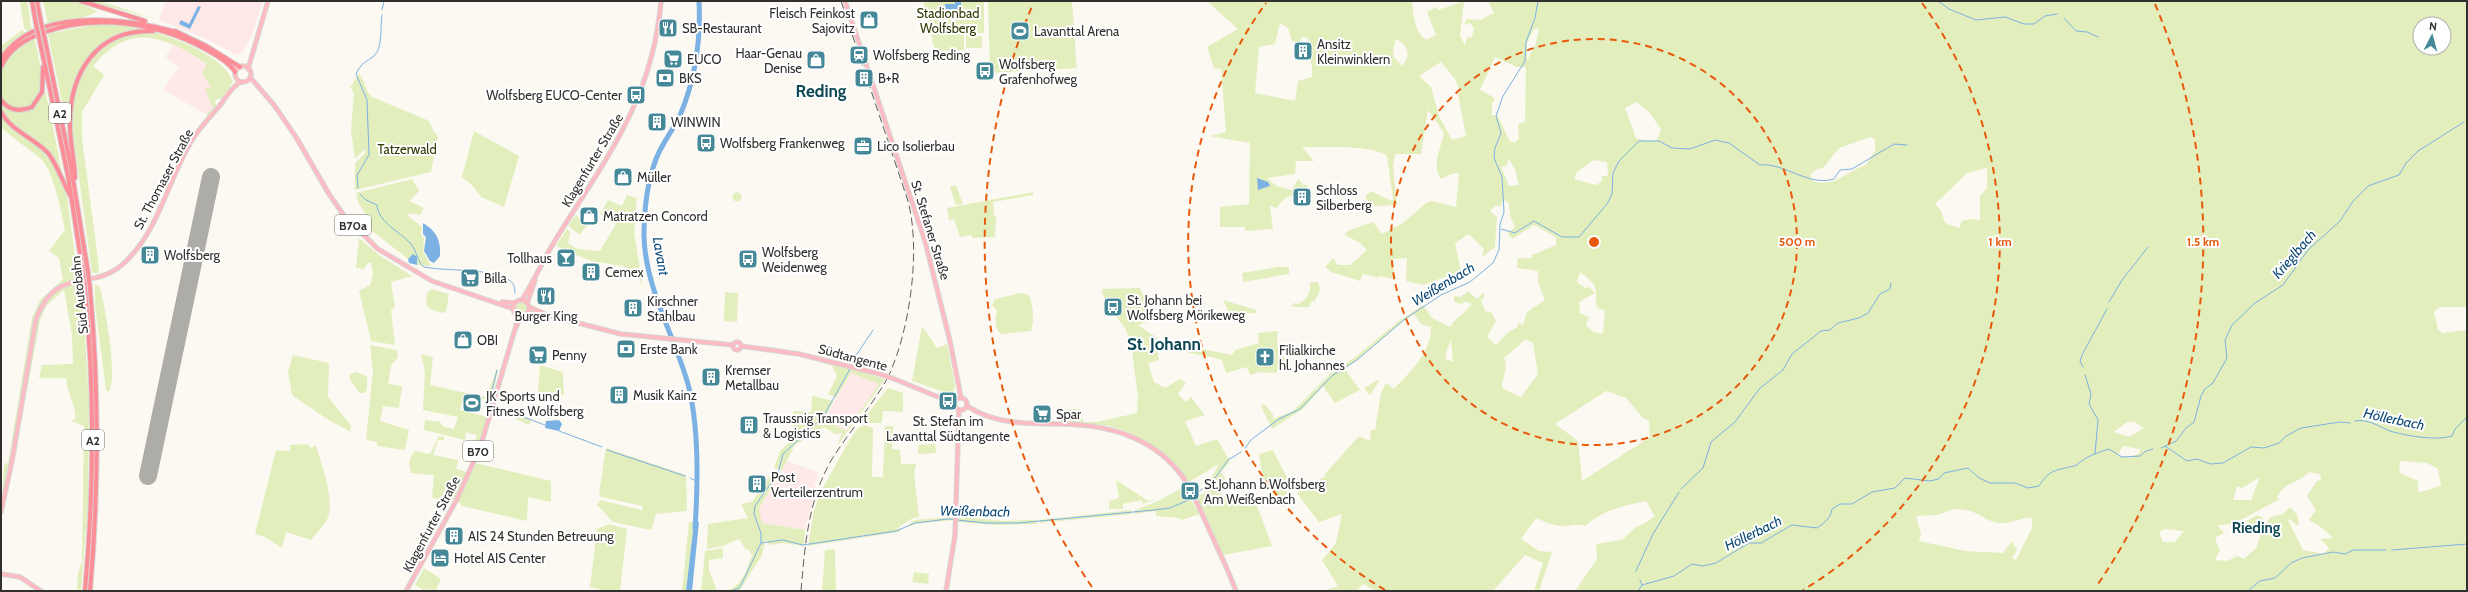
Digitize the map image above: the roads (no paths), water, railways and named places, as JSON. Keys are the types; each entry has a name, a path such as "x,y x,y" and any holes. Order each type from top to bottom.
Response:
{"highway":[{"name":"Süd Autobahn","path":"32,1 39,23"},
{"name":"Süd Autobahn","path":"37,1 44,58 72,199 83,273 87,289 96,367 98,441 96,518 90,591"},
{"path":"81,1 176,32 206,46 241,67"},
{"path":"1,59 13,44 24,37 68,22 112,19 142,23 176,32"},
{"path":"1,67 4,60 21,42 67,26 110,22 159,31 201,47 232,67 235,72"},
{"path":"75,187 70,126 73,95 82,69 96,51 115,38 135,31 159,31"},
{"name":"Süd Autobahn","path":"42,41 75,187 88,272 87,289 93,442 92,497 85,591"},
{"path":"1,100 5,105 18,111 25,110 35,104 42,92 44,58"},
{"path":"1,112 8,122 47,153 58,168 72,199"}],"main road":[{"path":"259,88 250,76 248,69 250,56 268,1"},
{"name":"Klagenfurter Straße","path":"522,300 555,240 619,140 635,108 658,32 661,1"},
{"name":"St. Stefaner Straße","path":"845,1 870,72 930,260 961,398"},
{"path":"250,56 235,72 236,78 241,82 246,81 259,88"},
{"path":"241,67 248,69"},
{"path":"246,81 250,76"},
{"name":"St. Thomaser Straße","path":"231,90 236,78"},
{"name":"St. Thomaser Straße","path":"1,512 12,461 36,318 43,303 54,290 67,282 99,278 116,269 128,258 160,211 194,138 231,90 241,82"},
{"name":"B70a","path":"259,88 274,105 296,137 333,200 345,217 372,244 406,268 432,282 514,308"},
{"name":"Klagenfurter Straße","path":"527,303 536,277"},
{"path":"522,300 527,303 529,307 527,313 522,315 517,314 514,308 515,303 522,300"},
{"name":"B70a","path":"499,302 515,303"},
{"name":"Südtangente","path":"529,307 547,315"},
{"name":"Südtangente","path":"527,313 547,315 621,334 685,342 733,345 737,342 741,346 819,358 880,374 955,404"},
{"name":"Klagenfurter Straße","path":"406,591 444,523 471,467 490,416 515,329 517,314"},
{"name":"Klagenfurter Straße","path":"515,329 522,315"},
{"name":"Südtangente","path":"733,345 737,351 741,346"},
{"path":"946,591 956,519 959,410 955,404 961,398 966,400 967,406"},
{"path":"959,410 967,406"},
{"path":"967,406 992,417 1011,422 1035,425 1084,425 1110,429 1133,437 1151,447 1173,465 1186,483 1236,591"},
{"path":"1,574 20,576 41,591"}],"water":[{"path":"955,2 961,2 961,11 945,12 945,4 955,4"},
{"path":"198,6 201,7 190,29 179,24 181,20 189,24"},
{"path":"1257,178 1268,182 1270,186 1258,190"},
{"path":"423,223 434,232 440,245 440,256 434,263 430,261 424,251 426,237 423,234"},
{"path":"413,254 417,257 417,265 409,263 408,259"},
{"path":"559,420 562,424 559,431 545,428 546,421"},
{"path":"694,522 699,522 692,591 686,591"}],"waterway":[{"path":"382,10 384,1"},
{"name":"Lavant","path":"695,528 697,455 692,400 682,366 649,274 644,236 647,197 653,168 659,153 681,113 694,72 699,30 699,1"},
{"name":"Weißenbach","path":"1245,448 1252,439 1279,419 1300,409 1333,375 1357,360 1405,319 1441,295 1470,282 1493,263 1499,250 1500,224 1504,212 1502,177 1494,158 1495,148 1501,133 1496,116 1503,96 1525,61 1526,42 1535,18 1538,1"},
{"path":"1938,1 1949,9 1976,20 2005,17 2024,24 2034,24 2045,16 2057,14"},
{"path":"358,188 357,175 369,155 367,100 356,74 362,65 374,56 379,48 382,15"},
{"path":"2064,18 2076,31 2087,32 2098,37"},
{"name":"Krieglbach","path":"2165,446 2176,441 2186,428 2194,422 2201,396 2205,389 2213,383 2227,358 2225,340 2232,325 2255,303 2283,285 2308,250 2340,221 2354,200 2368,186 2399,175 2406,163 2418,151 2464,122"},
{"path":"1501,229 1515,233 1534,221 1562,237 1579,237 1607,204 1612,194 1613,173 1619,161 1639,141 1659,141 1672,148 1690,149 1715,140 1729,143 1760,165 1778,167 1815,180 1825,181 1834,179 1840,170 1852,169 1894,144 1907,145"},
{"path":"360,194 366,200 377,205 381,216 410,243 424,267 489,273 509,280 514,287 515,293"},
{"path":"2109,302 2122,280 2148,247"},
{"path":"1681,489 1703,468 1711,442 1735,422 1760,388 1783,370 1792,354 1821,331 1830,330 1838,323 1859,318 1868,313 1880,294 1890,289 1891,283"},
{"path":"2083,367 2080,361 2083,353 2107,309"},
{"path":"853,360 873,330"},
{"path":"731,591 739,588 761,543 761,533 754,514 755,506 778,473 783,454 823,417 850,369"},
{"path":"490,399 497,370"},
{"path":"2085,375 2091,394 2089,404 2098,420 2095,454"},
{"path":"499,408 545,425"},
{"name":"Höllerbach","path":"2355,421 2360,420 2370,422 2393,432 2407,435 2438,438 2452,436 2455,429 2467,417"},
{"name":"Höllerbach","path":"2161,448 2165,446 2187,461 2197,459 2210,464 2223,463 2251,447 2264,448 2279,443 2286,436 2301,428 2340,422 2350,423"},
{"path":"559,431 602,447"},
{"name":"Höllerbach","path":"1638,591 1642,585 1674,576 1692,564 1703,566 1716,563 1749,543 1761,543 1792,525 1817,528 1829,518 1832,509 1840,504 1852,504 1872,492 1895,488 1905,478 1929,481 1939,479 1944,473 1968,468 1979,478 1990,483 2015,483 2028,488 2039,486 2047,476 2055,471 2077,465 2088,457 2105,450 2109,449 2122,457 2140,456 2146,451 2153,449"},
{"path":"607,450 685,476"},
{"name":"Weißenbach","path":"1195,495 1215,478 1228,460 1241,452"},
{"name":"Lavant","path":"690,478 696,481"},
{"path":"1636,571 1653,534 1679,492"},
{"name":"Weißenbach","path":"761,543 783,540 803,545 896,531 915,523 948,519 986,523 1019,523 1154,510 1170,508 1191,499"},
{"path":"2392,550 2467,544"},
{"path":"2248,591 2260,581 2275,578 2291,563 2302,558 2333,552 2345,554 2353,550 2386,550"},
{"name":"Höllerbach","path":"1640,580 1642,585"}],"railway":[{"path":"841,1 908,201 912,221 913,265 908,313 903,335 889,375"},
{"path":"801,591 809,523 818,490 824,475 832,459 887,379"}],"place":[{"name":"Fleisch Feinkost Sajovitz","path":"869,20"},
{"name":"SB-Restaurant","path":"668,28"},
{"name":"Lavanttal Arena","path":"1020,31"},
{"name":"Ansitz Kleinwinklern","path":"1303,51"},
{"name":"Wolfsberg Reding","path":"859,55"},
{"name":"EUCO","path":"673,59"},
{"name":"Haar-Genau Denise","path":"816,60"},
{"name":"Wolfsberg Grafenhofweg","path":"985,71"},
{"name":"BKS","path":"665,78"},
{"name":"B+R","path":"864,78"},
{"name":"Wolfsberg EUCO-Center","path":"636,95"},
{"name":"WINWIN","path":"657,122"},
{"name":"Wolfsberg Frankenweg","path":"706,143"},
{"name":"Lico Isolierbau","path":"863,146"},
{"name":"Müller","path":"623,177"},
{"name":"Schloss Silberberg","path":"1302,197"},
{"name":"Matratzen Concord","path":"589,216"},
{"name":"Wolfsberg","path":"150,255"},
{"name":"Tollhaus","path":"566,258"},
{"name":"Wolfsberg Weidenweg","path":"748,259"},
{"name":"Cemex","path":"591,272"},
{"name":"Billa","path":"470,278"},
{"name":"Burger King","path":"546,296"},
{"name":"St. Johann bei Wolfsberg Mörikeweg","path":"1113,307"},
{"name":"Kirschner Stahlbau","path":"633,308"},
{"name":"OBI","path":"463,340"},
{"name":"Erste Bank","path":"626,349"},
{"name":"Penny","path":"538,355"},
{"name":"Filialkirche hl. Johannes","path":"1265,357"},
{"name":"Kremser Metallbau","path":"711,377"},
{"name":"Musik Kainz","path":"619,395"},
{"name":"St. Stefan im Lavanttal Südtangente","path":"948,401"},
{"name":"JK Sports und Fitness Wolfsberg","path":"472,403"},
{"name":"Spar","path":"1042,414"},
{"name":"Traussnig Transport & Logistics","path":"749,425"},
{"name":"Post Verteilerzentrum","path":"757,484"},
{"name":"St.Johann b.Wolfsberg Am Weißenbach","path":"1190,491"},
{"name":"AIS 24 Stunden Betreuung","path":"454,536"},
{"name":"Hotel AIS Center","path":"440,558"}],"district":[{"name":"Reding","path":"821,91"},
{"name":"St. Johann","path":"1164,344"},
{"name":"Rieding","path":"2256,528"}],"park label":[{"name":"Stadionbad Wolfsberg","path":"948,20"},
{"name":"Tatzerwald","path":"407,149"}]}
